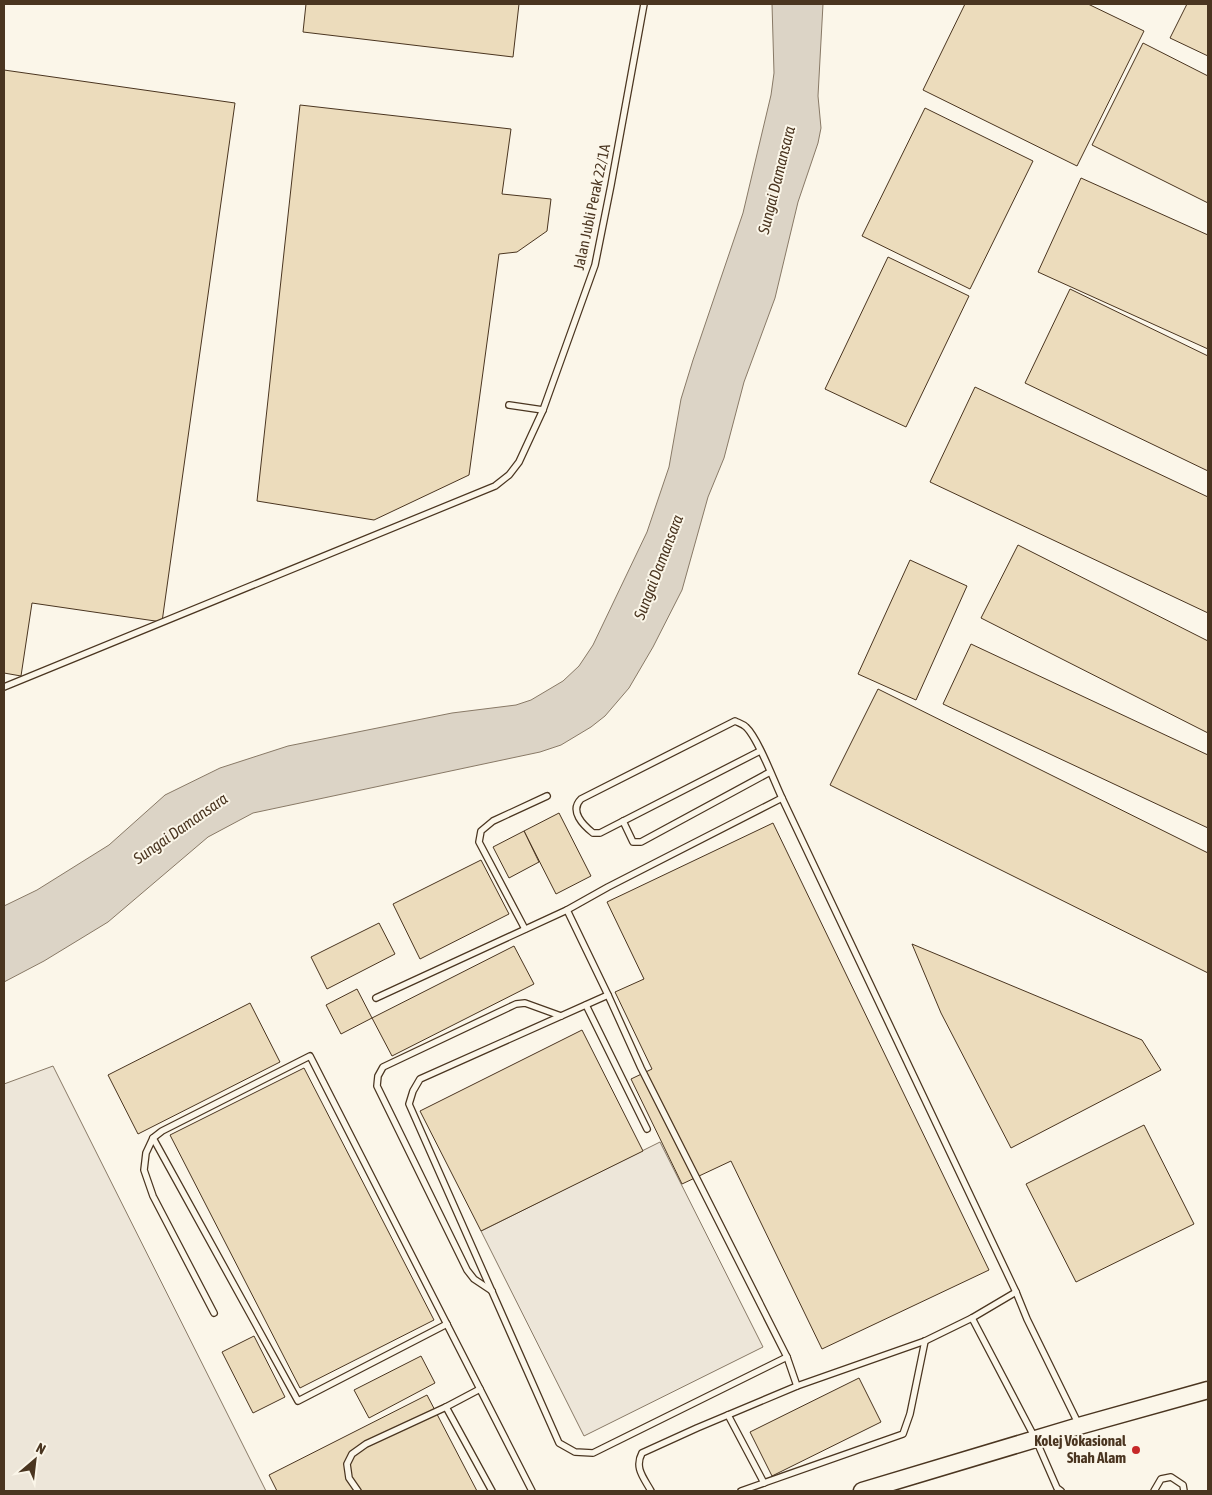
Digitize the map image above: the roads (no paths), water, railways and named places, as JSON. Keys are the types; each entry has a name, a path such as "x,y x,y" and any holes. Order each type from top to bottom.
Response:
{"main road":[{"path":"862,1491 1079,1426 1208,1390"}],"lane":[{"name":"Jalan Jubli Perak 22/1A","path":"4,687 495,486 509,475 519,462 543,410 595,265 644,4"},
{"path":"508,405 543,410"},
{"path":"760,751 600,833 593,833 580,820 576,810 577,802 581,799 735,721 744,725 760,751 1079,1426"},
{"path":"623,821 633,842 641,842 770,772"},
{"path":"525,929 479,842 481,831 493,821 547,796"},
{"path":"376,998 567,910 782,798"},
{"path":"567,910 641,1068 787,1357 797,1386"},
{"path":"608,995 420,1079 413,1091 410,1104 559,1443 574,1452 593,1453 787,1357"},
{"path":"492,1291 474,1279 467,1270 377,1086 378,1076 383,1067 516,1004 525,1003 561,1016"},
{"path":"586,1004 647,1129"},
{"path":"214,1313 153,1196 144,1170 146,1153 154,1138 162,1131 310,1056 532,1491"},
{"path":"154,1138 298,1401 447,1324"},
{"path":"651,1491 638,1467 638,1460 642,1453 797,1386 925,1341 972,1318 1016,1292"},
{"path":"972,1318 1036,1440 1057,1488 1061,1491"},
{"path":"741,1491 903,1434 910,1414 925,1341"},
{"path":"358,1491 349,1478 347,1464 352,1454 366,1444 480,1389"},
{"path":"446,1407 492,1491"},
{"path":"728,1415 764,1483"},
{"path":"1154,1491 1161,1479 1171,1477 1183,1486 1184,1491"}],"water":[{"name":"Sungai Damansara","path":"772,4 823,4 818,96 821,128 818,143 798,202 775,298 744,382 724,458 708,497 682,590 653,647 629,688 605,716 591,727 561,745 540,752 253,813 208,837 108,922 44,961 4,982 4,906 37,890 109,845 165,795 220,768 288,746 452,713 516,705 531,700 563,681 579,666 593,645 647,532 669,467 681,399 743,213 771,95 774,73"}],"place":[{"name":"Kolej Vokasional Shah Alam","path":"1136,1450"}]}
